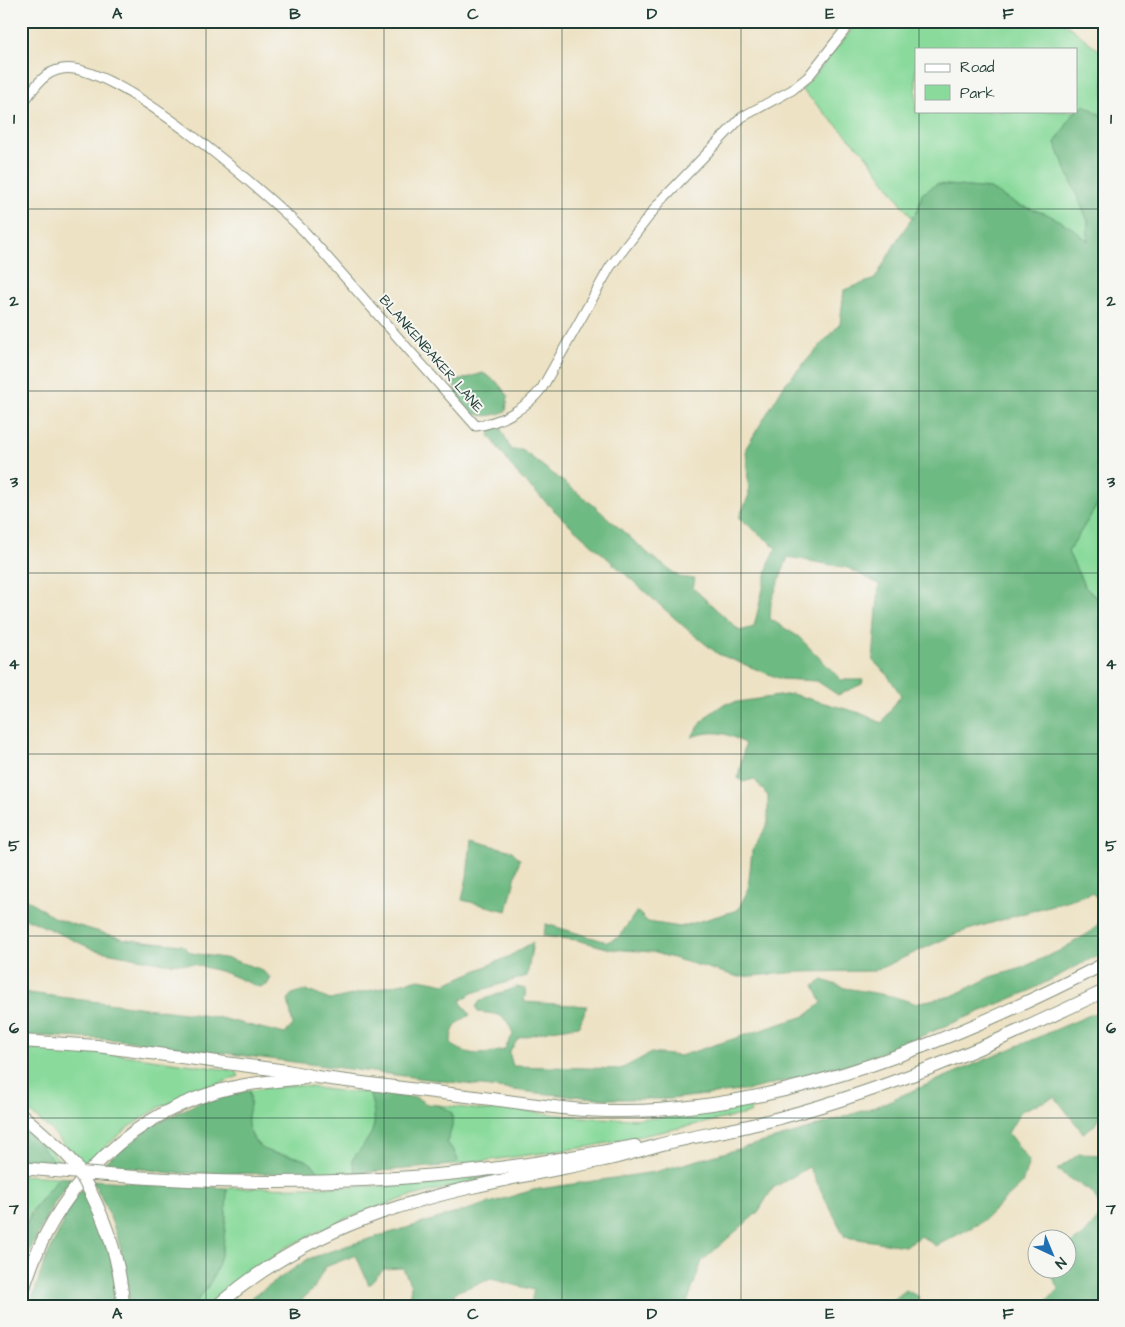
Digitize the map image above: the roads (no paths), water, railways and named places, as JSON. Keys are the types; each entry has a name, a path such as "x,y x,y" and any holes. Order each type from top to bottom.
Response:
{"highway":[{"path":"21,1041 97,1046 287,1071 317,1077 596,1111 667,1109 716,1104 792,1089 904,1052 1015,1007 1104,964"},
{"path":"217,1306 280,1258 329,1232 362,1218 421,1199 629,1156 655,1146 752,1125 853,1097 1003,1039 1104,992"},
{"path":"21,1298 33,1260 55,1215 70,1192 120,1142 166,1112 214,1092 261,1082 317,1077"},
{"path":"21,1114 75,1164 91,1193 112,1239 118,1264 123,1306"},
{"path":"21,1168 107,1175 253,1182 396,1178 508,1167 635,1146 655,1146"}],"street":[{"name":"BLANKENBAKER LANE","path":"21,106 44,77 56,70 77,69 98,76 182,126 275,203 305,232 476,426 485,425 508,415 521,408 538,393 610,267 660,202 742,117 802,84 852,21"}]}
